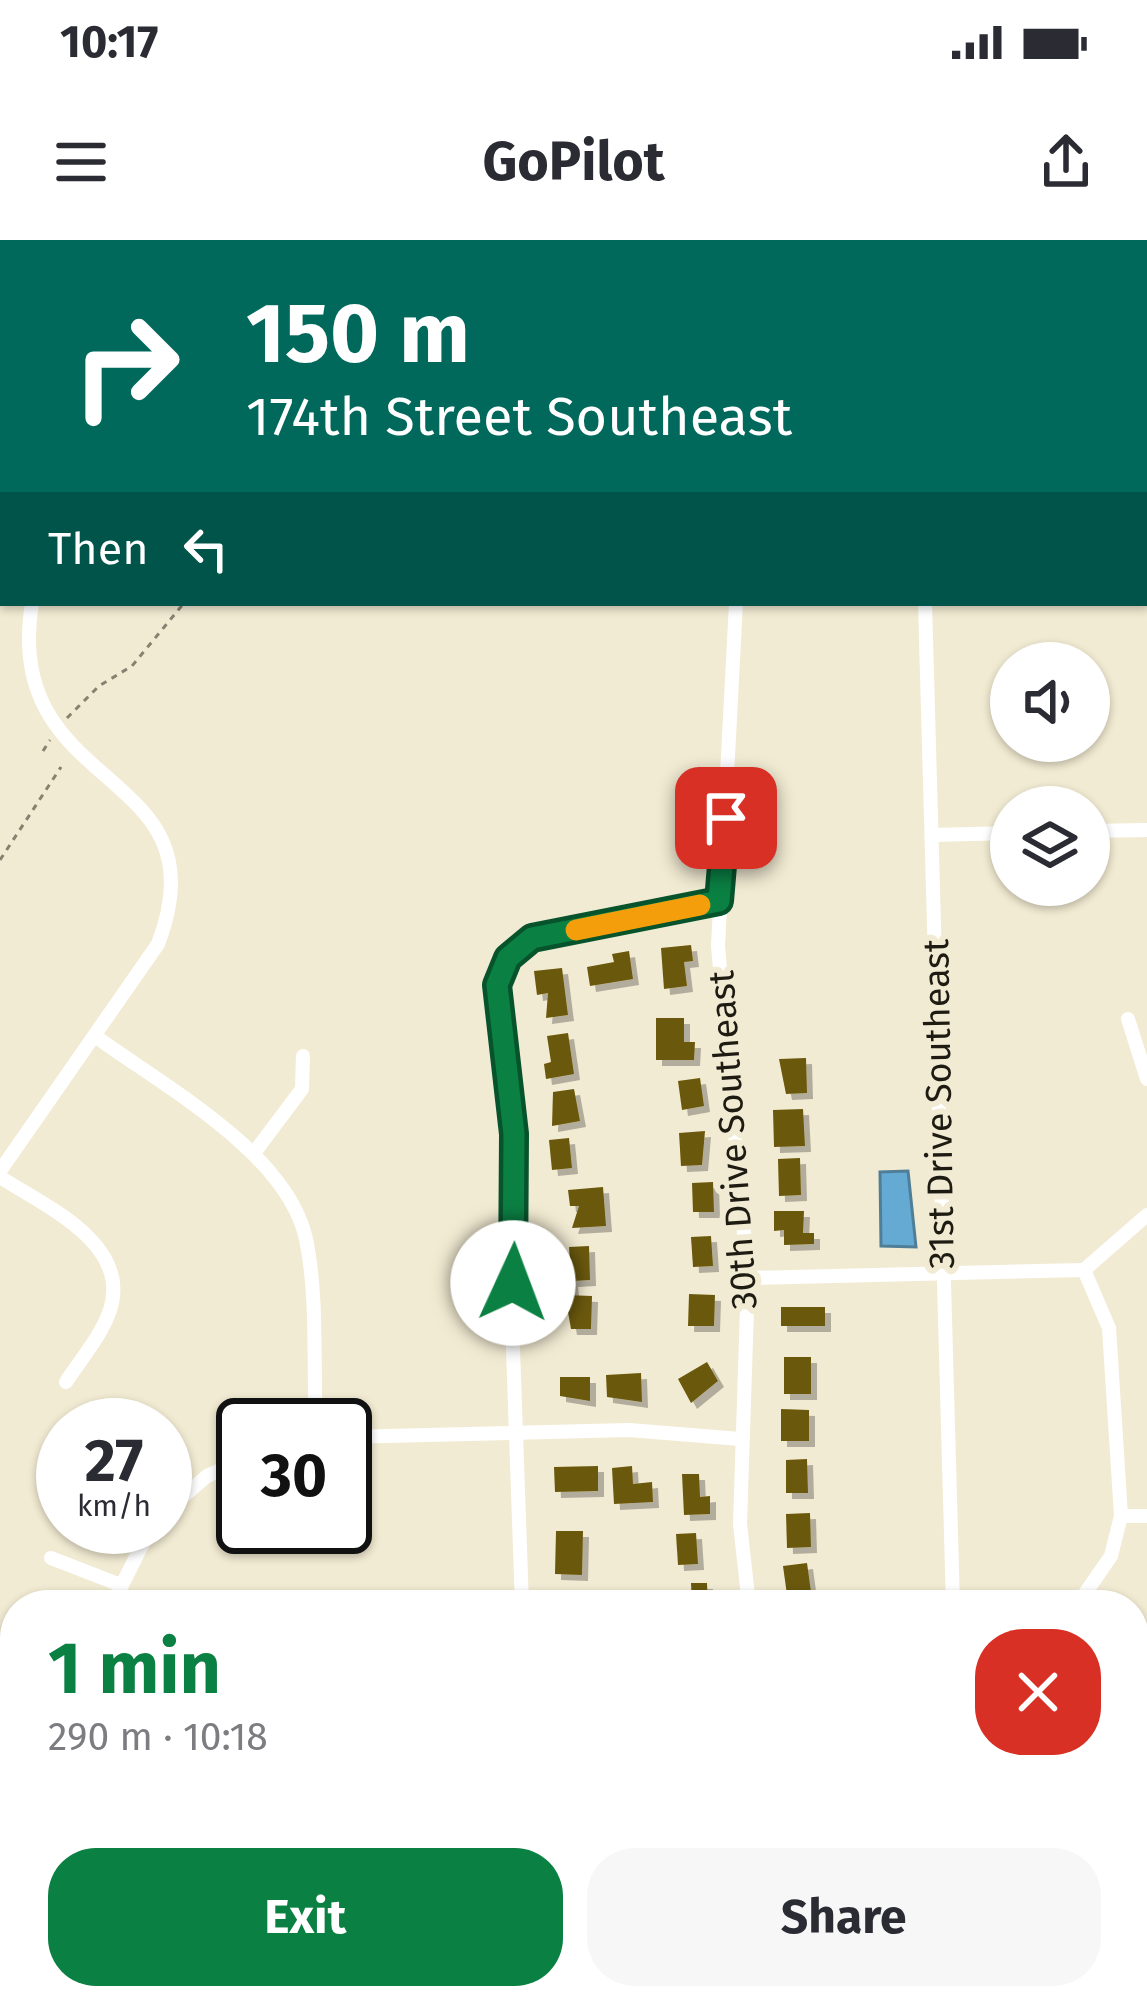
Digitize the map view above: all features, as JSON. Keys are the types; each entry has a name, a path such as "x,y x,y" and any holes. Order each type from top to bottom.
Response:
{"street":[{"path":"13,636 30,606"},
{"name":"30th Drive Southeast","path":"736,606 719,901 721,1007 748,1278 740,1439 740,1523 747,1590"},
{"name":"31st Drive Southeast","path":"926,606 952,1590"},
{"path":"66,1382 110,1310 112,1283 106,1260 89,1235 0,1174 158,944 168,917 166,870 156,843 94,790"},
{"path":"1110,831 1147,830"},
{"path":"932,835 990,834"},
{"path":"521,1590 516,1175 497,985 508,958 532,938 719,901"},
{"path":"1128,1018 1147,1079"},
{"path":"95,1036 254,1153 286,1189 306,1241 315,1398"},
{"path":"254,1153 302,1089 303,1056"},
{"path":"748,1278 942,1277 1084,1270 1147,1215"},
{"path":"1084,1270 1109,1328 1121,1516 1111,1556 1087,1590"},
{"path":"372,1436 629,1430 740,1439"},
{"path":"1121,1516 1147,1516"},
{"path":"116,1590 136,1554"},
{"path":"51,1558 118,1584"}],"path":[{"path":"67,718 99,686 132,666 182,606"},
{"path":"43,751 55,734"},
{"path":"0,860 61,767"}],"water":[{"path":"908,1171 916,1247 881,1246 880,1172"}],"building":[{"path":"691,945 693,961 684,962 687,986 664,989 661,948"},
{"path":"629,951 633,979 590,986 587,967 614,962 612,954"},
{"path":"562,968 568,1015 546,1018 548,993 537,995 534,971"},
{"path":"656,1018 684,1018 684,1042 695,1042 694,1060 656,1060"},
{"path":"568,1033 574,1074 546,1079 544,1064 551,1062 547,1036"},
{"path":"806,1058 807,1093 786,1094 779,1059"},
{"path":"700,1078 704,1106 682,1110 678,1081"},
{"path":"574,1089 580,1121 552,1126 553,1092"},
{"path":"803,1109 805,1146 774,1147 773,1110"},
{"path":"705,1131 702,1165 681,1166 679,1133"},
{"path":"569,1138 572,1168 552,1170 549,1140"},
{"path":"800,1158 801,1195 779,1196 778,1159"},
{"path":"713,1182 714,1212 693,1212 692,1183"},
{"path":"603,1187 606,1226 572,1228 579,1206 570,1206 568,1190"},
{"path":"774,1211 804,1211 803,1233 814,1233 814,1244 784,1245 784,1230 774,1231"},
{"path":"711,1236 713,1266 693,1267 691,1237"},
{"path":"589,1246 590,1280 572,1281 573,1290 561,1290 560,1263 570,1263 569,1247"},
{"path":"689,1294 715,1295 714,1326 688,1326"},
{"path":"565,1295 592,1296 591,1329 571,1329"},
{"path":"781,1307 825,1307 825,1326 781,1326"},
{"path":"784,1357 811,1357 811,1394 784,1394"},
{"path":"707,1362 718,1381 691,1403 678,1379"},
{"path":"641,1373 642,1402 607,1397 606,1375"},
{"path":"560,1377 590,1377 590,1401 560,1396"},
{"path":"781,1409 809,1410 809,1441 781,1441"},
{"path":"807,1459 808,1493 786,1493 786,1460"},
{"path":"598,1466 598,1491 555,1492 554,1467"},
{"path":"632,1466 633,1484 652,1482 653,1502 614,1504 612,1468"},
{"path":"682,1474 699,1474 700,1497 710,1496 710,1514 684,1515"},
{"path":"810,1513 811,1547 787,1548 786,1514"},
{"path":"556,1531 583,1531 582,1575 555,1574"},
{"path":"696,1533 698,1564 678,1565 676,1534"},
{"path":"807,1563 811,1590 786,1590 783,1566"},
{"path":"691,1583 707,1583 707,1590 691,1590"}],"slow traffic":[{"path":"576,930 700,905"}],"route":[{"path":"513,1283 512,1094 497,985 508,958 532,938 719,901 726,818"}]}
